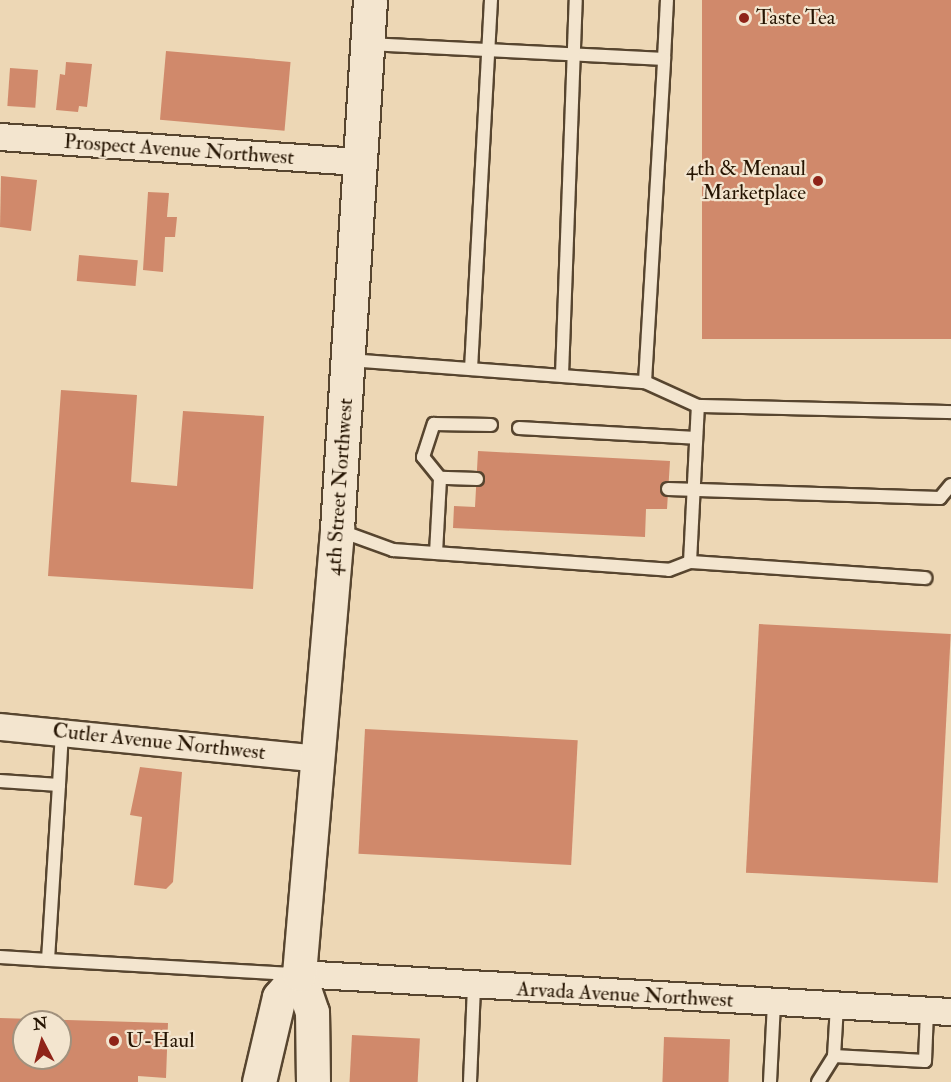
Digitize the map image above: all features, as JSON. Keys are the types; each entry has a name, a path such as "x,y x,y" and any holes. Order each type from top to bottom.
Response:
{"main road":[{"name":"4th Street Northwest","path":"313,1082 312,1012 299,974 337,529 370,0"},
{"path":"259,1082 279,997 299,974"}],"street":[{"name":"Prospect Avenue Northwest","path":"0,137 359,162"},
{"name":"Cutler Avenue Northwest","path":"0,727 318,759"},
{"name":"Arvada Avenue Northwest","path":"299,974 474,988 939,1011"}],"lane":[{"path":"471,369 491,0"},
{"path":"562,375 572,54 576,0"},
{"path":"645,382 667,0"},
{"path":"368,44 664,59"},
{"path":"349,360 645,382 698,406 951,412"},
{"path":"690,562 698,406"},
{"path":"436,553 440,478 423,457 434,424 491,425"},
{"path":"519,428 696,438"},
{"path":"440,478 477,478"},
{"path":"668,489 940,498 951,485"},
{"path":"337,529 393,550 669,570 690,562 925,578"},
{"path":"48,960 62,732"},
{"path":"0,781 59,785"},
{"path":"0,957 299,974"},
{"path":"470,1082 474,988"},
{"path":"770,1082 774,1002"},
{"path":"818,1082 834,1056 837,1006"},
{"path":"834,1056 925,1060 939,1011"}],"building":[{"name":"4th & Menaul Marketplace","path":"702,0 951,0 951,339 702,339"},
{"path":"166,51 291,62 285,131 160,120"},
{"path":"66,62 92,64 87,107 79,106 78,112 56,110 60,74 65,75"},
{"path":"10,68 38,70 35,108 7,106"},
{"path":"1,176 37,180 31,231 0,227"},
{"path":"148,192 169,193 167,217 177,217 175,237 165,237 163,272 143,270"},
{"path":"79,255 138,260 136,286 77,281"},
{"path":"61,390 137,395 131,482 177,486 183,411 264,416 253,589 48,576"},
{"path":"478,451 670,461 667,509 646,509 645,537 453,528 454,506 475,507"},
{"path":"759,624 951,634 938,883 746,873"},
{"path":"365,729 578,740 571,865 358,854"},
{"path":"140,767 182,772 173,882 166,889 134,885 142,817 130,815"},
{"name":"U-Haul","path":"0,1018 12,1018 12,1070 72,1070 72,1020 168,1023 166,1078 138,1076 138,1082 0,1082"},
{"path":"352,1035 420,1039 418,1082 350,1082"},
{"path":"664,1037 730,1039 728,1082 662,1082"}],"place":[{"name":"Taste Tea","path":"744,18"},
{"name":"4th & Menaul Marketplace","path":"818,181"},
{"name":"U-Haul","path":"114,1041"}]}
